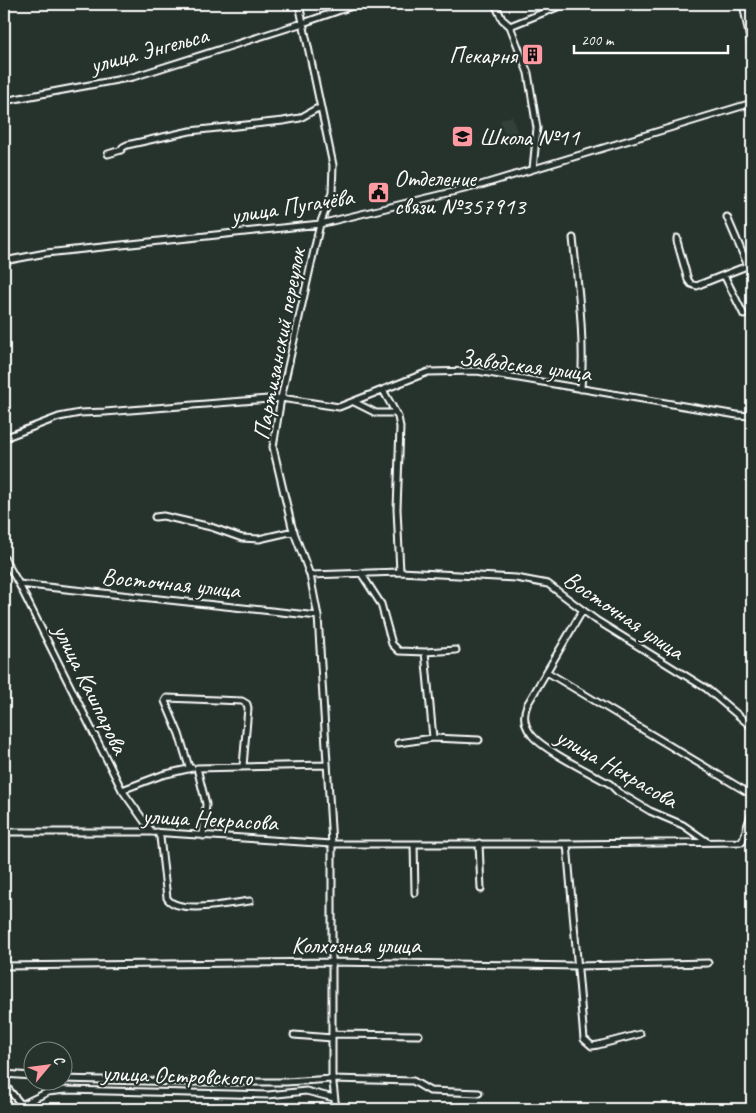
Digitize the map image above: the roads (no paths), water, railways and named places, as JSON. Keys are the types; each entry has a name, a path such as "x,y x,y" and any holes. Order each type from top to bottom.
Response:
{"street":[{"name":"Партизанский переулок","path":"299,4 333,165 332,193 320,224 281,398 273,447 294,531 310,575 318,616 332,844 332,1079 336,1109"},
{"name":"улица Энгельса","path":"4,101 133,77 304,24 358,4"},
{"path":"495,4 502,19 510,26 528,73 537,128 533,169"},
{"path":"510,26 565,4"},
{"path":"743,4 752,50"},
{"name":"улица Пугачёва","path":"4,261 46,253 320,224 481,185 752,103"},
{"path":"108,154 121,150 127,145 161,136 211,128 283,122 300,118 316,109 322,108"},
{"path":"677,238 676,241 685,270 692,284 696,286 750,265 727,217"},
{"path":"573,238 583,366 581,389"},
{"path":"724,275 744,315"},
{"name":"Заводская улица","path":"4,438 59,417 80,413 281,398 339,407 428,372 477,371 752,416"},
{"path":"383,390 398,417 400,427 397,509 400,572"},
{"path":"354,402 376,413 395,413"},
{"path":"155,517 163,516 210,527 242,538 259,539 294,531"},
{"name":"улица Кашпарова","path":"4,558 19,584 122,790 154,832"},
{"name":"Восточная улица","path":"310,575 400,572 516,578 548,584 596,620 707,689 752,727"},
{"path":"361,573 381,604 392,644 399,651 456,650"},
{"name":"Восточная улица","path":"19,584 318,616"},
{"name":"улица Некрасова","path":"583,610 526,705 524,714 531,736 610,784 618,792 650,811 683,825 706,841"},
{"path":"425,652 433,738"},
{"path":"547,672 752,795"},
{"path":"190,768 183,743 165,701 167,698 242,701 247,704 243,766"},
{"path":"398,743 433,738 479,740"},
{"path":"122,790 162,774 190,768 327,765"},
{"path":"197,768 206,804 203,836"},
{"name":"улица Некрасова","path":"4,832 154,832 332,844 742,842 752,812"},
{"path":"154,832 160,837 167,898 170,902 187,907 250,901"},
{"path":"479,843 481,889"},
{"path":"414,844 415,893"},
{"path":"567,844 584,1039 592,1046 640,1034"},
{"name":"Колхозная улица","path":"4,966 332,962 578,966 708,963"},
{"path":"294,1035 419,1035"},
{"path":"4,1074 22,1075"},
{"path":"72,1079 184,1082 286,1082 332,1079 413,1081 430,1091 479,1093"},
{"name":"улица Островского","path":"4,1084 23,1107 48,1092 66,1090 268,1095 306,1091 334,1098"}],"place":[{"name":"Пекарня","path":"533,55"},
{"name":"Школа №11","path":"463,137"},
{"name":"Отделение связи №357913","path":"378,192"}]}
